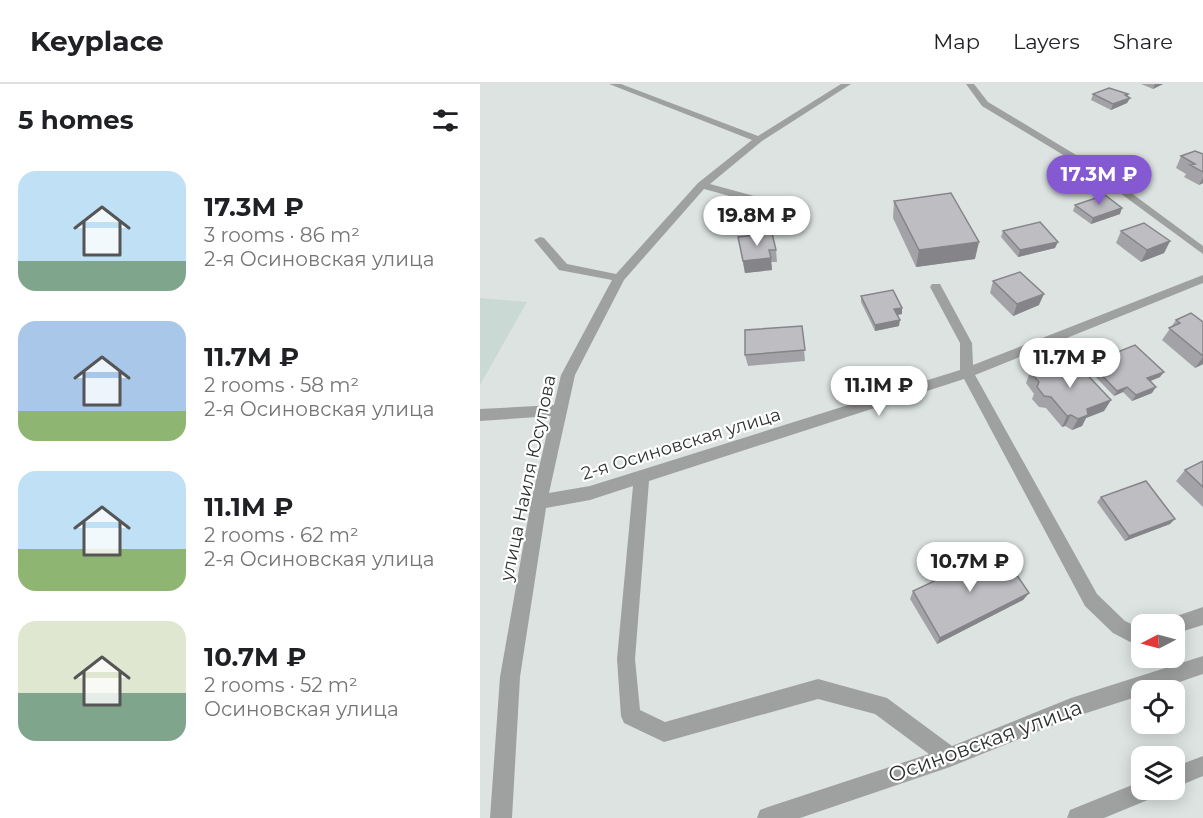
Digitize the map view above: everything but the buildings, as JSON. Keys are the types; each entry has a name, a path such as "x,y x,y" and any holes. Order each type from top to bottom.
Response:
{"street":[{"path":"613,84 759,139"},
{"name":"улица Наиля Юсупова","path":"501,818 510,677 539,502 568,375 619,278 702,185 759,139 846,84"},
{"path":"970,84 985,104 1093,169 1203,251"},
{"path":"702,185 796,211"},
{"path":"540,240 563,267 619,278"},
{"name":"2-я Осиновская улица","path":"539,502 590,493 967,373 1203,279"},
{"path":"936,287 966,343 967,373 1090,600 1119,627 1131,633"},
{"path":"480,415 560,410"},
{"path":"642,476 626,659 631,716 664,732 818,689 880,705 950,757"},
{"path":"1185,622 1203,616"},
{"name":"Осиновская улица","path":"768,818 950,757 1071,708 1203,665"},
{"path":"1185,773 1203,766"},
{"path":"1078,818 1131,796"}],"shaded area":[{"path":"480,298 527,302 480,385"}]}
